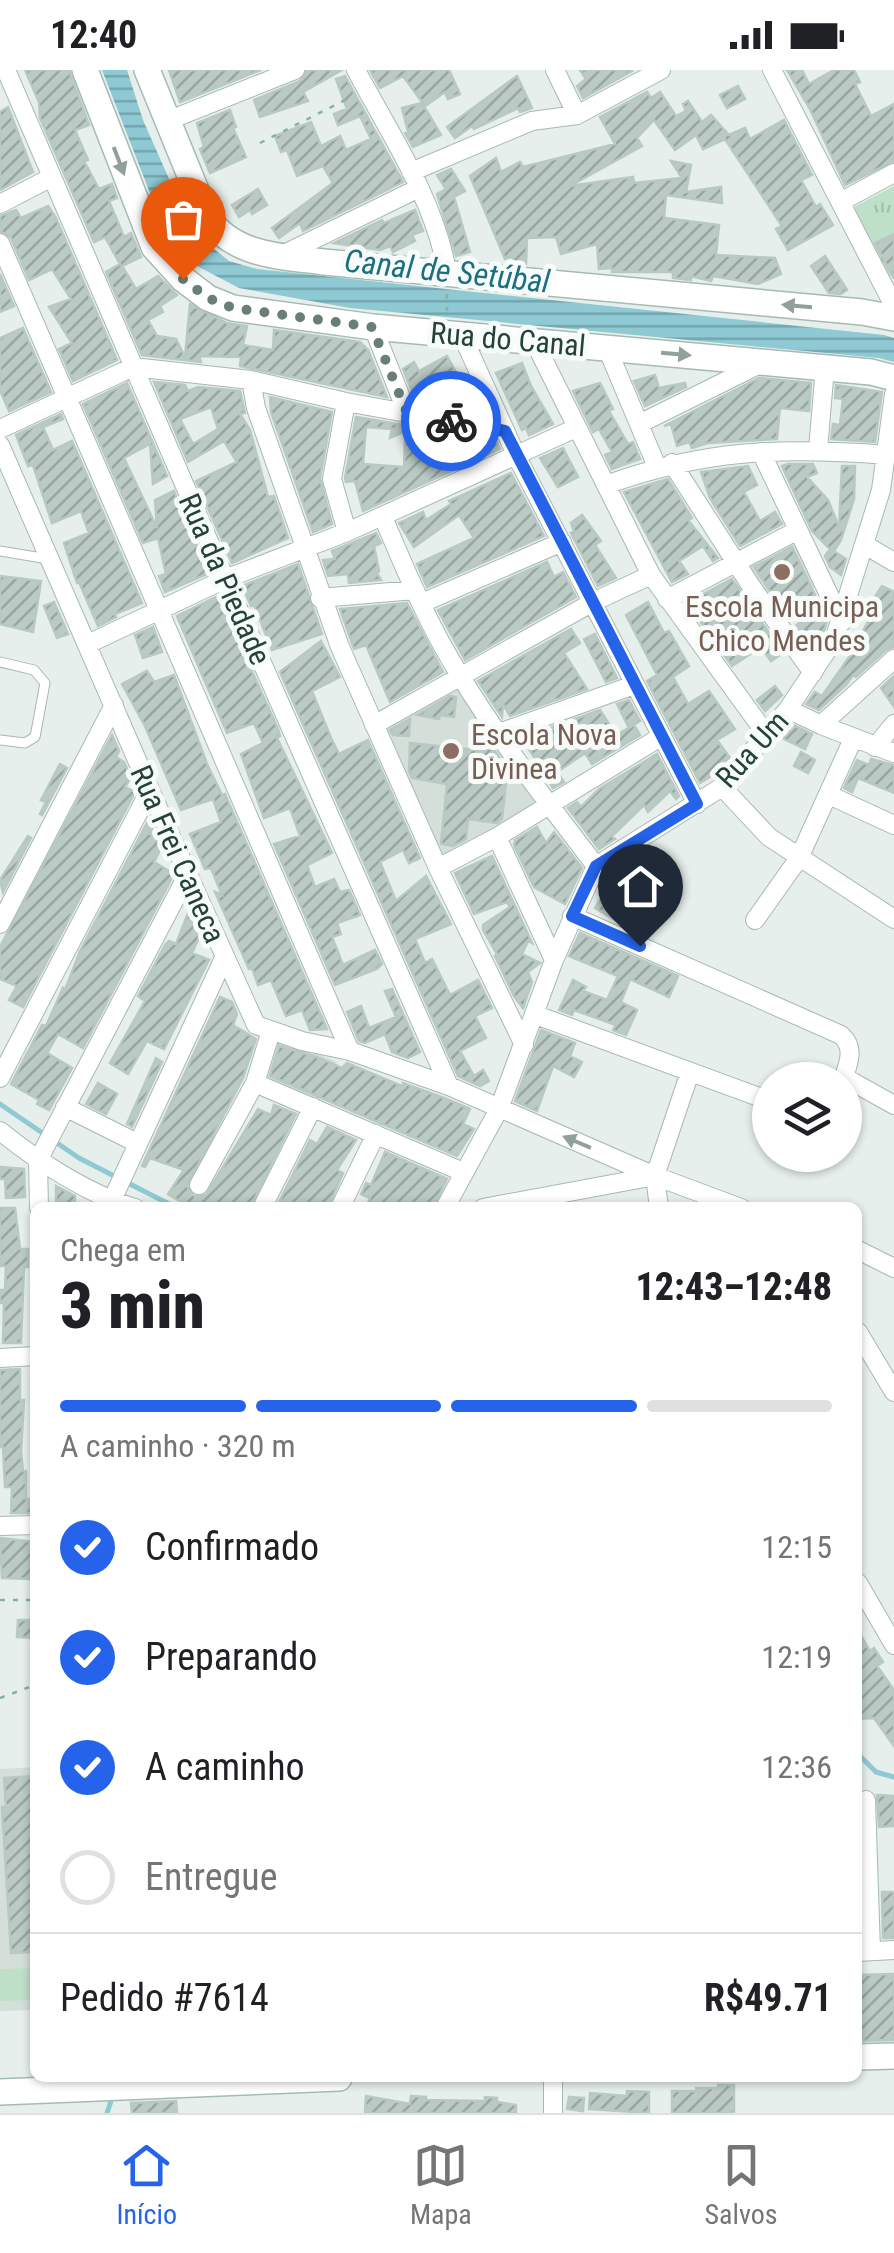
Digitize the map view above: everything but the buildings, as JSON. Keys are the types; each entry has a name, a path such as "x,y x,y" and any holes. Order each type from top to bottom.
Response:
{"street":[{"name":"Rua da Piedade","path":"6,70 448,1086"},
{"name":"Rua do Canal","path":"85,70 147,234 183,279 208,298 233,308 372,327 454,325 534,341 825,367 894,378"},
{"name":"Rua do Canal","path":"147,70 207,217 218,232 248,250 447,280 862,312 894,318"},
{"path":"167,122 295,70"},
{"path":"356,70 442,240 447,280"},
{"path":"555,70 577,115"},
{"path":"279,256 415,180 532,121 577,115 661,70"},
{"path":"772,70 894,306"},
{"path":"842,200 894,173"},
{"path":"0,204 50,178"},
{"path":"0,243 350,1050"},
{"path":"454,325 517,458 697,804"},
{"path":"372,327 407,413"},
{"path":"534,341 651,575 766,734"},
{"path":"607,348 639,424 813,673"},
{"path":"639,424 765,362"},
{"path":"0,429 133,367 251,380 505,431"},
{"path":"818,450 825,367"},
{"path":"251,380 256,408 320,598 438,868 524,1045"},
{"name":"Rua Um","path":"596,866 722,786 813,673 842,622 865,545 888,455 894,394"},
{"path":"346,402 332,479 347,532"},
{"path":"88,644 225,579 383,517 576,428"},
{"name":"Rua Frei Caneca","path":"0,445 224,958 256,1025 271,1031"},
{"path":"606,485 665,465 761,452 818,450 888,455"},
{"path":"761,452 842,622"},
{"path":"383,517 418,597 459,675 596,866 554,960 499,1109 448,1202"},
{"path":"667,599 798,530"},
{"path":"320,598 418,597 562,542"},
{"path":"865,545 894,562"},
{"path":"374,725 593,602 651,575"},
{"path":"821,726 894,659"},
{"path":"500,734 634,685"},
{"path":"0,924 114,705"},
{"path":"788,708 821,726 894,753"},
{"path":"875,747 894,724"},
{"path":"438,868 662,736"},
{"path":"754,920 799,858 853,739"},
{"path":"722,786 769,836 894,918"},
{"path":"0,1078 150,790"},
{"path":"829,795 894,825"},
{"path":"497,836 554,960"},
{"path":"40,1202 45,1147 188,874"},
{"path":"572,916 841,1036 849,1042 848,1062"},
{"path":"0,1131 45,1147 122,1201 125,1169 224,958"},
{"path":"536,1015 752,1094"},
{"path":"199,1185 255,1082 271,1031 350,1050 448,1086 655,1176 725,1202"},
{"path":"658,1202 655,1176 690,1072"},
{"path":"255,1082 463,1172"},
{"path":"862,1088 894,1105"},
{"path":"65,1107 137,1143"},
{"path":"265,1202 313,1107"},
{"path":"343,1202 376,1134"},
{"path":"566,1200 655,1176"},
{"path":"862,1252 894,1268"},
{"path":"862,1339 894,1392"},
{"path":"0,1358 30,1356"},
{"path":"0,1526 30,1525"},
{"path":"862,1590 894,1645"},
{"path":"866,1800 864,1952 894,1950"},
{"path":"862,2057 894,2056"},
{"path":"0,2092 60,2084 144,2082"},
{"path":"553,2082 554,2113"}],"lane":[{"path":"0,551 51,560"},
{"path":"0,662 34,670 46,683 35,737 25,744 0,740"}],"path":[{"path":"260,143 366,89"},
{"path":"447,280 454,325"},
{"path":"0,1600 30,1600"},
{"path":"0,1698 30,1687"}],"shaded area":[{"name":"Escola Municipa Chico Mendes","path":"797,533 823,582 773,614 739,563"},
{"name":"Escola Nova Divinea","path":"459,680 543,804 445,861 382,726"},
{"path":"275,1035 337,1062 321,1100 260,1077"},
{"path":"30,1767 30,2010 0,2011 0,1769"}],"green space":[{"path":"894,186 894,275 881,278 850,209"},
{"path":"30,1968 30,2000 0,2001 0,1969"}],"water":[{"path":"102,70 127,70 143,120 192,231 229,261 257,269 884,335 894,338 894,362 350,308 239,288 195,265 166,234"}],"waterway":[{"path":"0,1104 79,1158 116,1177"},
{"path":"126,1182 165,1202"},
{"path":"862,1758 876,1772 894,1777"},
{"path":"107,2113 111,2101"}],"way so far":[{"path":"183,279 208,298 233,308 372,327 407,413 451,421"}],"place":[{"name":"Escola Municipa Chico Mendes","path":"782,572"},
{"name":"Escola Nova Divinea","path":"451,751"}],"route":[{"path":"451,421 505,431 697,804 596,866 572,916 640,946"}],"water label":[{"name":"Canal de Setúbal","path":"447,271"}]}
